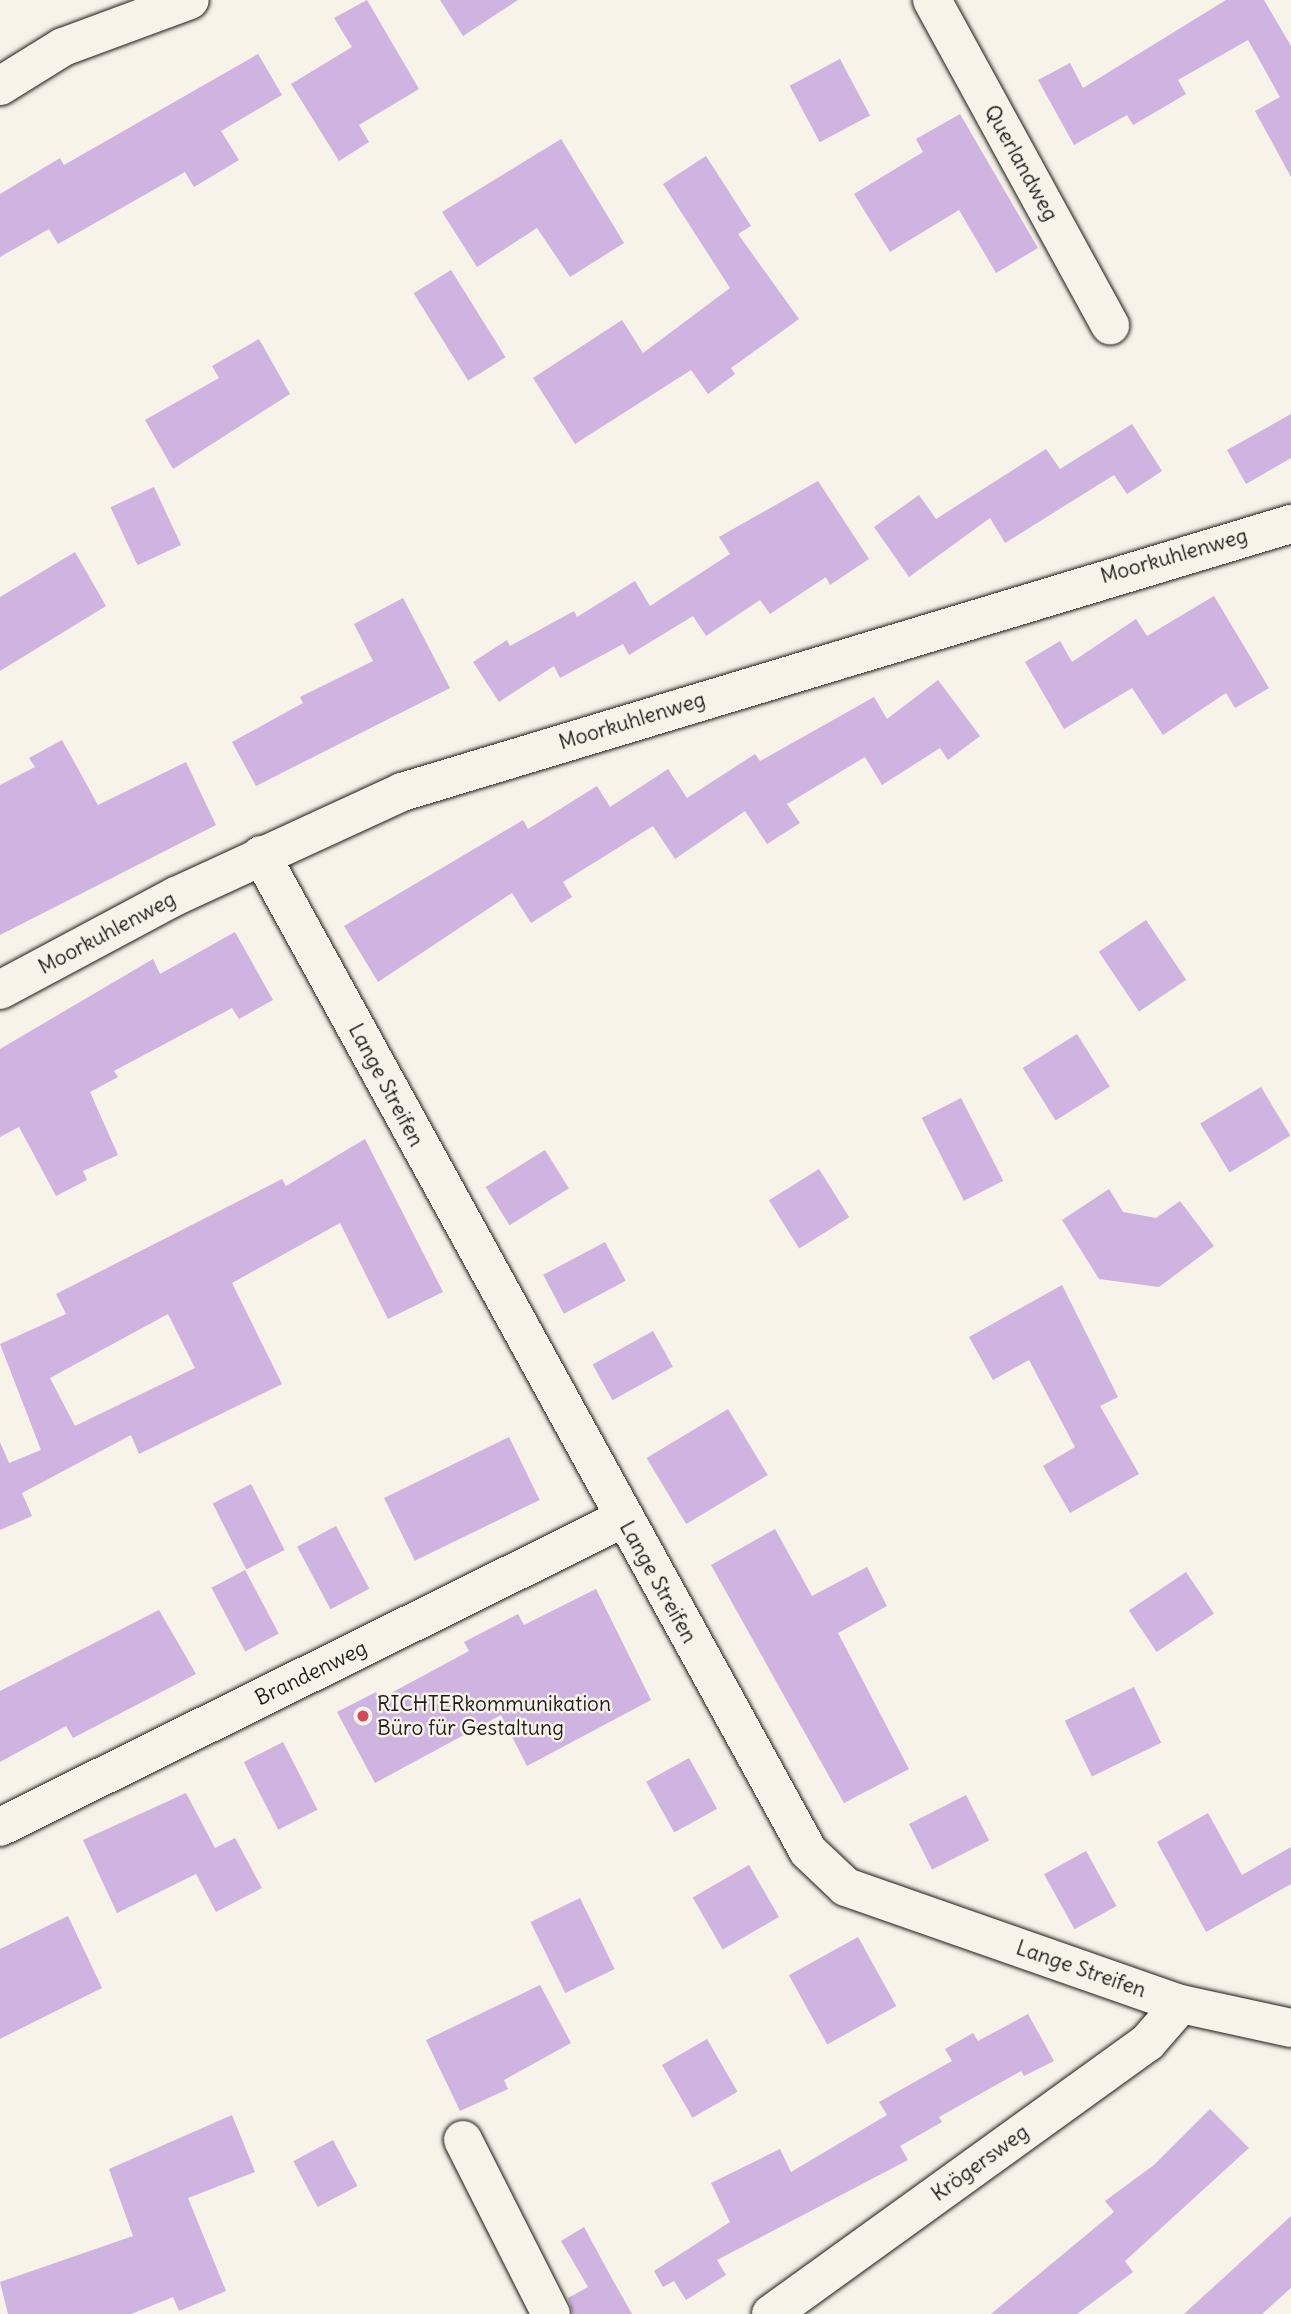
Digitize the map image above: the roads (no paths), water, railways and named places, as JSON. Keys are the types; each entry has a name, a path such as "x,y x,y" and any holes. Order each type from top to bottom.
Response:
{"street":[{"path":"0,86 63,47 190,0"},
{"name":"Querlandweg","path":"932,0 1110,325"},
{"name":"Moorkuhlenweg","path":"0,990 261,855 402,792 1291,524"},
{"name":"Lange Streifen","path":"261,855 622,1519 808,1851 846,1887 1181,2004 1291,2028"},
{"name":"Brandenweg","path":"0,1827 622,1519"},
{"name":"Krögersweg","path":"771,2314 1148,2042 1181,2004"},
{"path":"463,2140 551,2314"}],"place":[{"name":"RICHTERkommunikation Büro für Gestaltung","path":"363,1716"}]}
